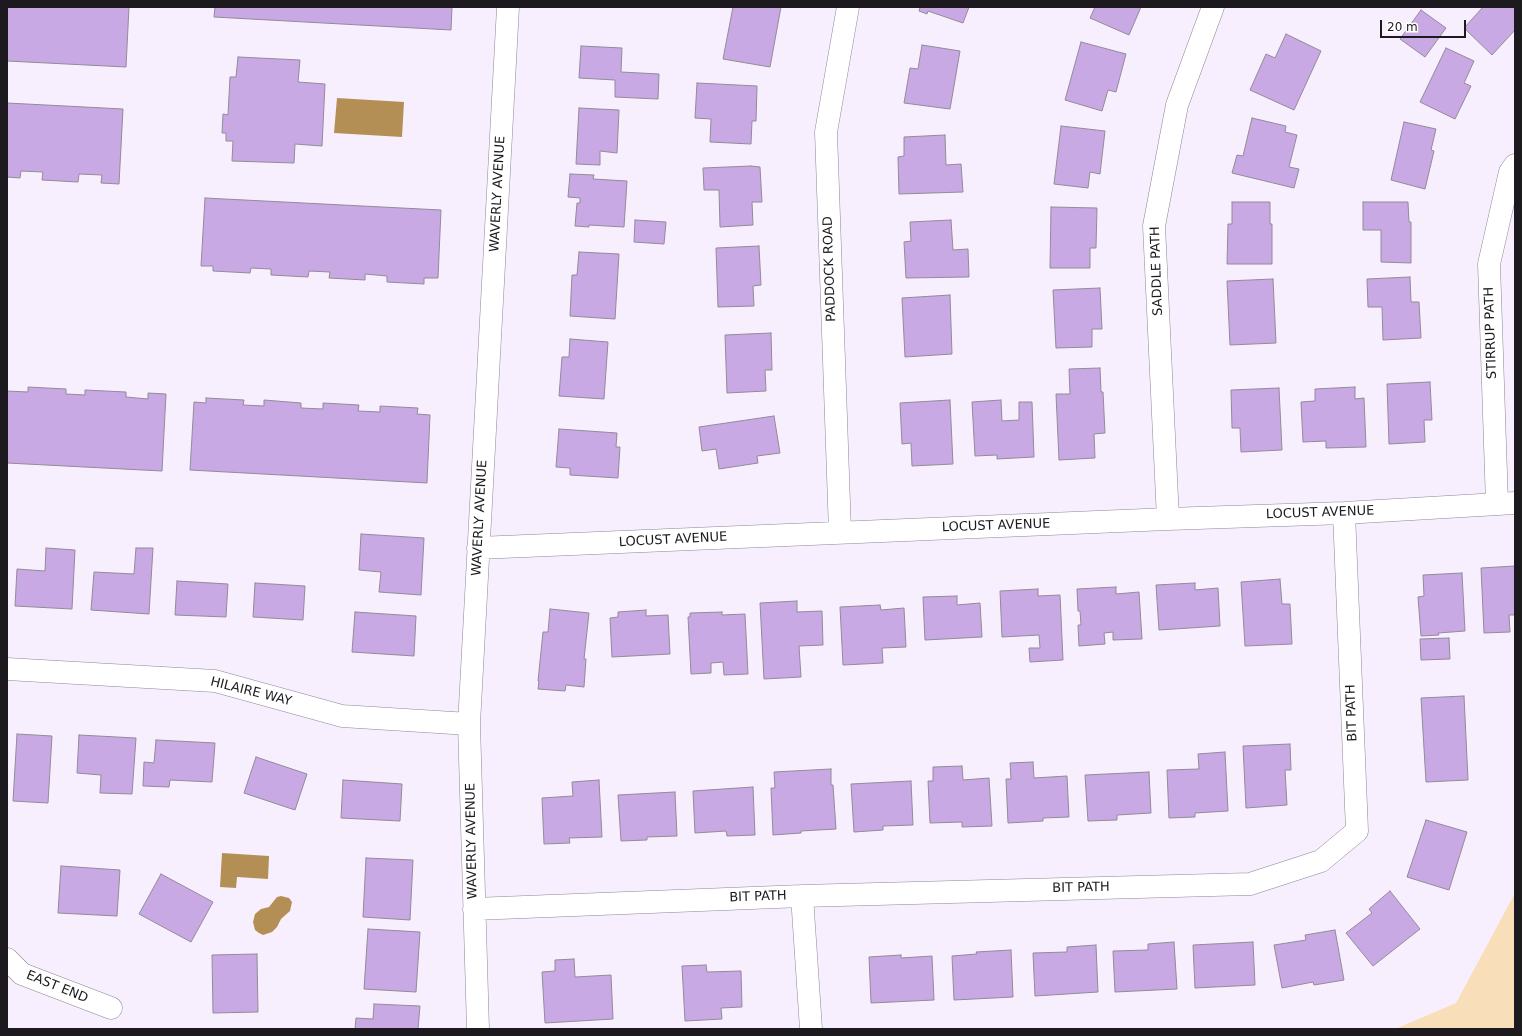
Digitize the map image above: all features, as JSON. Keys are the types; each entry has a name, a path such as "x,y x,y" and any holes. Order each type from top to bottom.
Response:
{"street":[{"name":"WAVERLY AVENUE","path":"478,1029 469,724 508,7"},
{"name":"PADDOCK ROAD","path":"840,532 826,132 848,7"},
{"name":"SADDLE PATH","path":"1168,519 1154,226 1177,105 1213,7"},
{"name":"STIRRUP PATH","path":"1506,503 1489,264 1510,172 1515,166"},
{"name":"LOCUST AVENUE","path":"478,548 840,532 1344,513 1506,503"},
{"name":"BIT PATH","path":"474,909 802,896 1250,884 1322,861 1357,831 1344,513"},
{"name":"HILAIRE WAY","path":"7,669 215,681 342,716 469,724"},
{"path":"802,896 811,1029"},
{"name":"EAST END","path":"7,959 22,974 111,1008"}],"shaded area":[{"path":"337,98 404,102 402,137 334,133"},
{"path":"222,853 269,856 268,879 237,877 236,888 220,887"},
{"path":"1515,893 1515,1029 1395,1029 1456,1003"},
{"path":"281,896 289,898 292,902 290,911 281,919 277,927 272,932 263,935 259,933 255,930 253,922 255,914 261,909 269,907 277,897"}],"building":[{"path":"7,7 129,7 126,67 7,61"},
{"path":"215,7 452,7 451,30 214,17"},
{"path":"733,7 781,7 770,67 723,59"},
{"path":"920,7 969,7 963,23 928,11 927,14 919,11"},
{"path":"1095,7 1141,7 1129,35 1090,18"},
{"path":"1483,7 1515,7 1515,30 1492,55 1464,28"},
{"path":"1421,10 1446,28 1425,57 1400,39"},
{"path":"1286,34 1321,51 1294,110 1250,90 1266,54 1275,58"},
{"path":"1081,42 1126,54 1116,92 1108,90 1102,111 1065,100"},
{"path":"922,45 960,51 950,109 904,103 910,68 918,69"},
{"path":"581,46 622,48 621,72 659,74 658,99 615,97 615,80 579,78"},
{"path":"1446,48 1474,61 1464,83 1471,86 1455,119 1420,102"},
{"path":"238,57 300,60 298,82 325,84 322,146 295,144 294,163 232,161 233,141 226,141 226,133 222,133 223,114 228,115 230,77 236,77"},
{"path":"697,83 757,86 756,121 752,121 751,144 710,142 711,119 695,118"},
{"path":"7,103 123,109 119,184 101,183 102,175 79,174 78,182 42,180 43,172 21,171 20,178 7,177"},
{"path":"579,108 619,110 617,153 600,151 600,165 576,164"},
{"path":"1252,118 1286,126 1285,132 1297,135 1289,167 1299,169 1294,188 1232,173 1237,155 1243,156"},
{"path":"1404,122 1436,129 1431,150 1434,151 1425,189 1391,180"},
{"path":"1061,126 1105,131 1100,174 1090,172 1088,188 1054,184"},
{"path":"945,135 946,165 961,164 963,192 899,194 898,157 904,156 904,137"},
{"path":"760,167 762,202 752,202 753,225 720,227 719,190 704,190 703,168"},
{"path":"570,174 594,175 593,179 627,181 624,227 589,225 589,227 575,226 577,203 580,203 580,198 568,197"},
{"path":"205,198 441,210 438,278 424,278 424,284 387,282 387,276 365,274 365,280 329,278 330,272 309,271 308,277 271,275 271,269 251,268 250,273 213,271 213,266 201,266"},
{"path":"1232,202 1270,202 1270,224 1272,224 1272,264 1227,264 1228,224 1232,224"},
{"path":"1363,202 1408,202 1409,222 1411,222 1411,263 1381,262 1381,230 1363,230"},
{"path":"1051,207 1097,208 1096,248 1090,248 1090,268 1050,268"},
{"path":"635,220 666,222 664,244 634,242"},
{"path":"951,220 953,250 968,249 969,277 906,278 904,242 911,241 910,222"},
{"path":"759,246 761,285 753,286 754,306 718,307 716,248"},
{"path":"579,252 619,254 615,319 570,316 572,275 577,275"},
{"path":"1410,277 1411,302 1419,302 1421,338 1383,340 1382,307 1368,307 1367,279"},
{"path":"1273,279 1276,343 1230,345 1227,281"},
{"path":"1100,288 1102,329 1092,329 1092,347 1056,348 1053,290"},
{"path":"950,295 952,354 905,357 902,298"},
{"path":"771,333 772,370 765,370 766,391 727,393 725,335"},
{"path":"570,339 608,342 604,399 559,396 562,357 569,357"},
{"path":"1100,368 1105,433 1094,434 1095,458 1059,460 1056,394 1070,394 1069,369"},
{"path":"1430,382 1432,420 1424,420 1425,442 1389,444 1387,384"},
{"path":"28,387 66,389 66,394 85,395 85,390 126,392 126,397 148,399 148,393 166,394 162,471 7,463 7,391 28,392"},
{"path":"1355,387 1355,399 1364,398 1366,447 1326,448 1326,441 1303,442 1301,402 1315,401 1315,389"},
{"path":"1279,388 1282,450 1241,452 1240,428 1232,428 1231,390"},
{"path":"206,398 244,400 243,405 264,406 264,400 301,403 301,408 323,409 323,403 359,405 358,411 380,412 380,406 418,408 417,414 430,415 427,483 190,470 194,402 206,403"},
{"path":"950,400 953,464 912,466 911,443 902,444 900,403"},
{"path":"1001,400 1002,421 1019,420 1019,402 1032,402 1034,457 997,459 997,455 975,456 972,402"},
{"path":"774,416 780,453 757,456 758,463 719,469 716,449 702,451 699,427"},
{"path":"559,429 617,433 616,447 620,447 618,478 570,475 570,468 556,467"},
{"path":"361,534 424,538 421,595 379,592 381,572 359,570"},
{"path":"46,548 75,550 72,609 15,606 17,569 45,571"},
{"path":"136,548 153,548 149,614 91,610 94,572 134,574"},
{"path":"1515,566 1515,615 1509,615 1510,632 1484,633 1481,568"},
{"path":"1462,573 1465,631 1421,636 1418,597 1424,596 1423,575"},
{"path":"1280,579 1282,604 1290,604 1292,644 1245,646 1241,582"},
{"path":"177,581 228,584 226,617 175,615"},
{"path":"255,583 305,586 303,620 253,617"},
{"path":"1195,583 1195,590 1218,588 1220,626 1159,630 1156,585"},
{"path":"1116,587 1116,594 1139,592 1142,639 1113,640 1113,632 1104,633 1105,644 1079,646 1078,625 1081,625 1080,611 1078,611 1077,589"},
{"path":"1038,589 1038,596 1060,595 1063,660 1030,662 1029,648 1040,648 1039,635 1002,637 1000,591"},
{"path":"957,596 957,605 980,603 982,637 925,640 923,597"},
{"path":"797,601 797,612 822,611 823,645 799,646 801,677 764,679 760,603"},
{"path":"880,605 881,610 904,608 906,647 882,648 883,663 843,665 840,607"},
{"path":"550,609 589,613 584,659 586,659 584,687 566,685 565,691 538,689 543,632 548,632"},
{"path":"646,610 646,616 668,615 670,654 612,657 610,618 618,617 618,612"},
{"path":"355,612 416,616 414,656 352,652"},
{"path":"722,612 722,615 745,614 748,674 724,675 723,662 711,663 711,673 691,674 688,617 690,617 690,613"},
{"path":"1449,638 1450,659 1421,660 1420,639"},
{"path":"1464,696 1468,780 1426,782 1421,698"},
{"path":"17,734 52,736 48,803 13,801"},
{"path":"79,735 136,738 132,794 100,793 101,775 77,773"},
{"path":"156,740 215,743 212,782 170,780 169,787 143,786 144,762 154,763"},
{"path":"1290,744 1291,770 1285,770 1287,805 1246,808 1243,746"},
{"path":"1225,752 1228,811 1195,813 1195,817 1169,818 1167,770 1199,769 1198,754"},
{"path":"256,757 307,774 295,810 244,793"},
{"path":"1033,762 1034,778 1067,776 1069,817 1043,818 1043,821 1008,823 1006,779 1011,779 1010,763"},
{"path":"962,766 963,780 989,778 992,826 962,827 962,822 930,823 928,781 933,781 933,767"},
{"path":"831,769 831,785 833,785 836,829 801,831 801,833 773,835 771,788 775,788 774,772"},
{"path":"1149,772 1151,813 1117,815 1117,820 1088,821 1085,775"},
{"path":"343,780 402,784 400,821 341,818"},
{"path":"599,780 602,837 569,838 570,843 544,844 542,798 573,796 572,782"},
{"path":"911,781 913,825 883,826 883,830 854,832 851,784"},
{"path":"753,787 755,835 727,836 726,831 695,833 693,791"},
{"path":"675,792 677,836 647,837 647,840 621,841 618,795"},
{"path":"1426,820 1467,832 1449,890 1407,877"},
{"path":"366,858 413,860 410,920 363,917"},
{"path":"61,866 120,870 117,916 58,913"},
{"path":"161,874 213,902 191,942 139,914"},
{"path":"1390,891 1420,929 1373,966 1346,933 1372,913 1369,909"},
{"path":"368,929 420,932 416,992 364,989"},
{"path":"1335,930 1344,980 1314,985 1313,982 1282,988 1274,945 1306,940 1305,935"},
{"path":"1174,942 1177,989 1115,992 1113,951 1148,950 1148,944"},
{"path":"1253,942 1255,985 1195,988 1193,945"},
{"path":"1096,945 1098,992 1035,996 1033,953 1067,952 1067,947"},
{"path":"1011,950 1013,997 954,1000 952,956 977,954 976,952"},
{"path":"257,954 258,1012 213,1013 212,955"},
{"path":"901,955 901,958 932,956 934,1000 871,1003 869,957"},
{"path":"574,959 575,977 611,975 613,1019 545,1023 542,972 555,971 555,960"},
{"path":"706,965 707,972 741,971 742,1007 721,1008 722,1019 685,1021 682,966"},
{"path":"374,1004 420,1006 418,1029 355,1029 356,1018 373,1019"}]}
